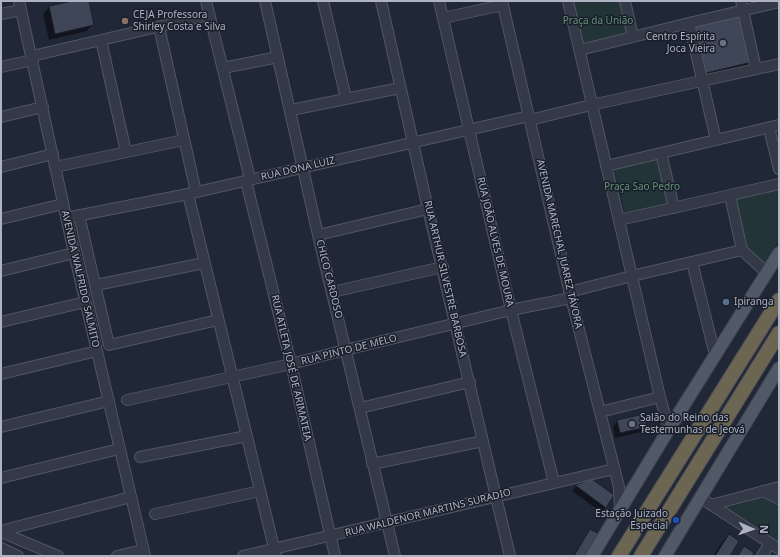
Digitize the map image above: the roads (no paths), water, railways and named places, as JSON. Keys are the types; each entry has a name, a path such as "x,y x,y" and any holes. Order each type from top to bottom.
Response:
{"highway":[{"path":"619,556 779,300"},
{"path":"640,556 779,332"}],"main road":[{"path":"592,556 779,253"},
{"path":"665,556 779,368"}],"street":[{"name":"RUA ATLETA JOSÉ DE ARIMATEIA","path":"206,1 223,68 335,556"},
{"name":"CHICO CARDOSO","path":"266,1 318,235 395,556"},
{"path":"323,1 346,98"},
{"name":"RUA ARTHUR SILVESTRE BARBOSA","path":"381,1 428,209 443,267 510,556"},
{"name":"RUA JOÃO ALVES DE MOURA","path":"439,1 511,310 554,482"},
{"path":"568,1 591,105 660,397 669,429"},
{"path":"625,1 633,37"},
{"path":"580,50 689,22 742,5 779,2"},
{"path":"443,18 503,3"},
{"name":"AVENIDA MARECHAL JUAREZ TÁVORA","path":"503,3 570,295 619,487 620,510"},
{"path":"1,14 20,5"},
{"name":"AVENIDA WALFRIDO SALMITO","path":"20,5 85,302 144,553"},
{"path":"742,5 756,69"},
{"path":"1,67 101,40 209,15"},
{"path":"689,22 716,140"},
{"path":"158,27 184,140 204,262 276,552"},
{"path":"101,40 126,152"},
{"path":"223,68 278,57"},
{"name":"RUA DONA LUIZ","path":"66,218 192,193 413,142 779,64"},
{"path":"291,110 400,88"},
{"path":"1,117 43,107"},
{"path":"606,166 774,127 779,169"},
{"path":"55,168 184,140"},
{"path":"661,153 674,208"},
{"path":"1,167 53,154"},
{"path":"619,220 779,184"},
{"path":"730,196 742,250 767,273"},
{"path":"1,219 63,204"},
{"path":"318,235 428,209"},
{"path":"79,215 109,345 218,320"},
{"name":"RUA PINTO DE MELO","path":"127,400 291,364 455,324 570,295 632,276 742,250"},
{"path":"1,271 74,253"},
{"path":"96,285 204,262"},
{"path":"692,262 715,355"},
{"path":"332,292 443,267"},
{"path":"1,322 85,302"},
{"path":"1,374 97,352"},
{"path":"360,408 470,382"},
{"path":"600,412 660,397"},
{"path":"1,427 109,401"},
{"path":"140,457 247,436"},
{"path":"372,464 483,441"},
{"path":"1,478 120,449"},
{"name":"RUA WALDENOR MARTINS SURADIO","path":"242,556 276,552 330,536 614,469"},
{"path":"619,487 630,493"},
{"path":"711,505 779,487"},
{"path":"763,491 779,499"},
{"path":"155,514 260,492"},
{"path":"1,531 131,497"},
{"path":"700,498 779,549"},
{"path":"1,531 58,556"},
{"path":"762,556 770,543"},
{"path":"2,550 18,556"},
{"path":"117,556 144,553"}],"place":[{"name":"CEJA Professora Shirley Costa e Silva","path":"125,21"},
{"name":"Centro Espírita Joca Vieira","path":"723,43"},
{"name":"Ipiranga","path":"726,302"},
{"name":"Salão do Reino das Testemunhas de Jeová","path":"632,424"},
{"name":"Estação Juizado Especial","path":"676,520"}],"park label":[{"name":"Praça da União","path":"598,21"},
{"name":"Praça Sao Pedro","path":"642,187"}]}
